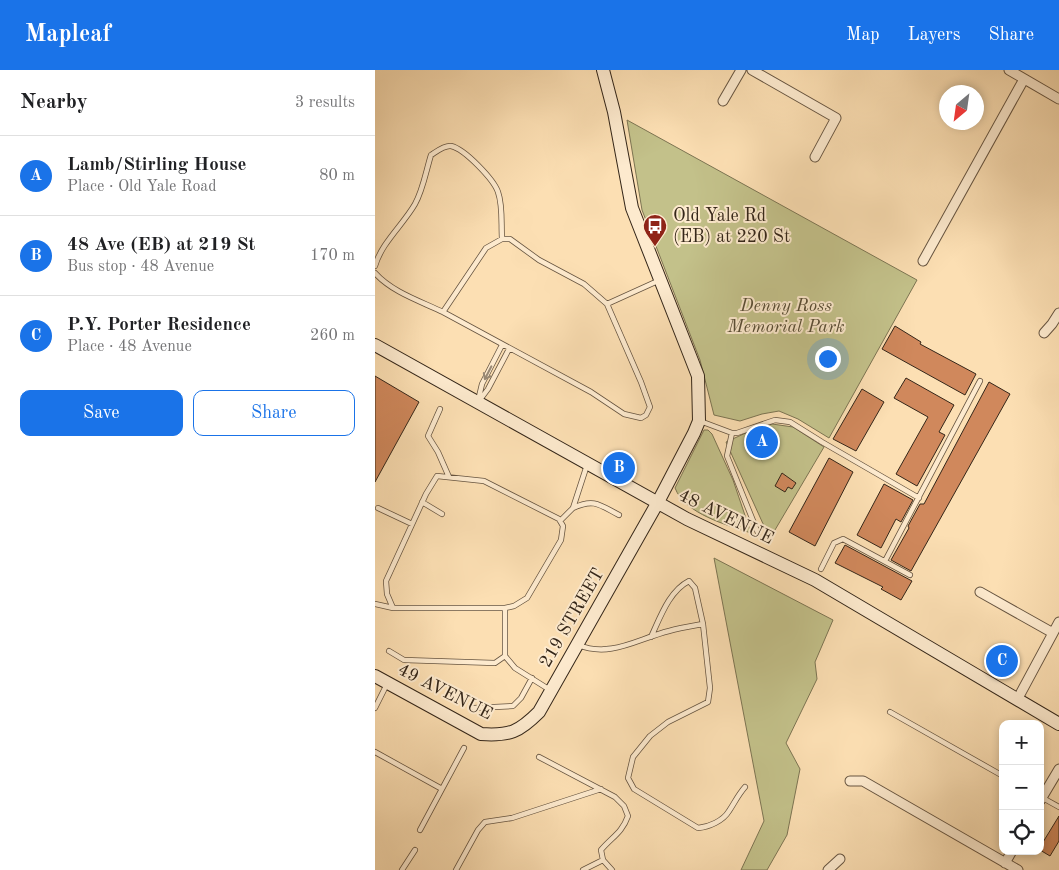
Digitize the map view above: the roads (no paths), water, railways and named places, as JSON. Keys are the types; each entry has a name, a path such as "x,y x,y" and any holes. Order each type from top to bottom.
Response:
{"street":[{"path":"603,70 614,112 632,208 698,376 699,421"},
{"path":"723,101 741,70"},
{"path":"751,70 836,118 815,157"},
{"path":"1009,70 1059,98"},
{"path":"923,261 1024,79"},
{"path":"1044,333 1059,313"},
{"name":"48 AVENUE","path":"375,345 687,519 815,580 1059,724"},
{"name":"219 STREET","path":"501,736 523,728 539,712 658,502 699,421"},
{"path":"980,592 1053,633"},
{"path":"1017,700 1059,622"},
{"name":"49 AVENUE","path":"375,676 481,734 501,736"},
{"path":"1044,794 1059,768"},
{"path":"850,780 863,781 1018,870"},
{"path":"1005,863 1010,855"},
{"path":"828,870 840,859"}],"lane":[{"path":"375,266 387,243 417,202 431,156 443,147 451,146 467,155 483,171 498,191 502,239"},
{"path":"375,273 381,280 398,290 443,312 591,392 624,414 641,418 646,415 650,407 607,304 584,284 539,260 510,239 502,239 486,248 443,312"},
{"path":"607,304 661,279"},
{"path":"478,402 482,384 502,345"},
{"path":"478,402 488,389 509,349"},
{"path":"885,561 980,381"},
{"path":"440,409 428,436 438,452 449,477"},
{"path":"699,421 732,433 775,420 790,422 919,498"},
{"path":"732,433 727,456 758,533"},
{"path":"573,508 588,463"},
{"path":"375,604 393,608 505,608 514,606 527,598 561,540 563,526 559,519 484,481 437,476 422,502 386,581 387,594 393,608"},
{"path":"422,502 442,514"},
{"path":"560,521 573,508 584,503 595,503 619,514"},
{"path":"378,508 412,524"},
{"path":"821,569 834,543 843,539 910,575"},
{"path":"651,637 669,600 689,581 695,588 703,624 710,688 708,702 668,722 650,736 633,757 628,778 634,789 698,828 709,827 729,813 737,795 745,787"},
{"path":"505,608 505,656 515,668 551,691"},
{"path":"577,644 590,650 611,650 669,630 703,624"},
{"path":"389,651 404,660 495,663 505,656"},
{"path":"474,708 513,706 521,698 532,678"},
{"path":"375,708 388,682"},
{"path":"890,712 999,774"},
{"path":"421,830 464,748"},
{"path":"375,752 442,789"},
{"path":"539,757 615,797 624,806 628,816 625,825 601,850 603,860 611,870"},
{"path":"457,870 478,830 485,822 512,818 601,789"},
{"path":"1044,800 1059,807"},
{"path":"402,870 415,850"},
{"path":"583,870 603,860"}],"place":[{"name":"Old Yale Rd (EB) at 220 St","path":"655,247"},
{"name":"Lamb/Stirling House","path":"762,442"},
{"name":"48 Ave (EB) at 219 St","path":"619,468"},
{"name":"P.Y. Porter Residence","path":"1002,661"}],"park label":[{"name":"Denny Ross Memorial Park","path":"786,316"}]}
